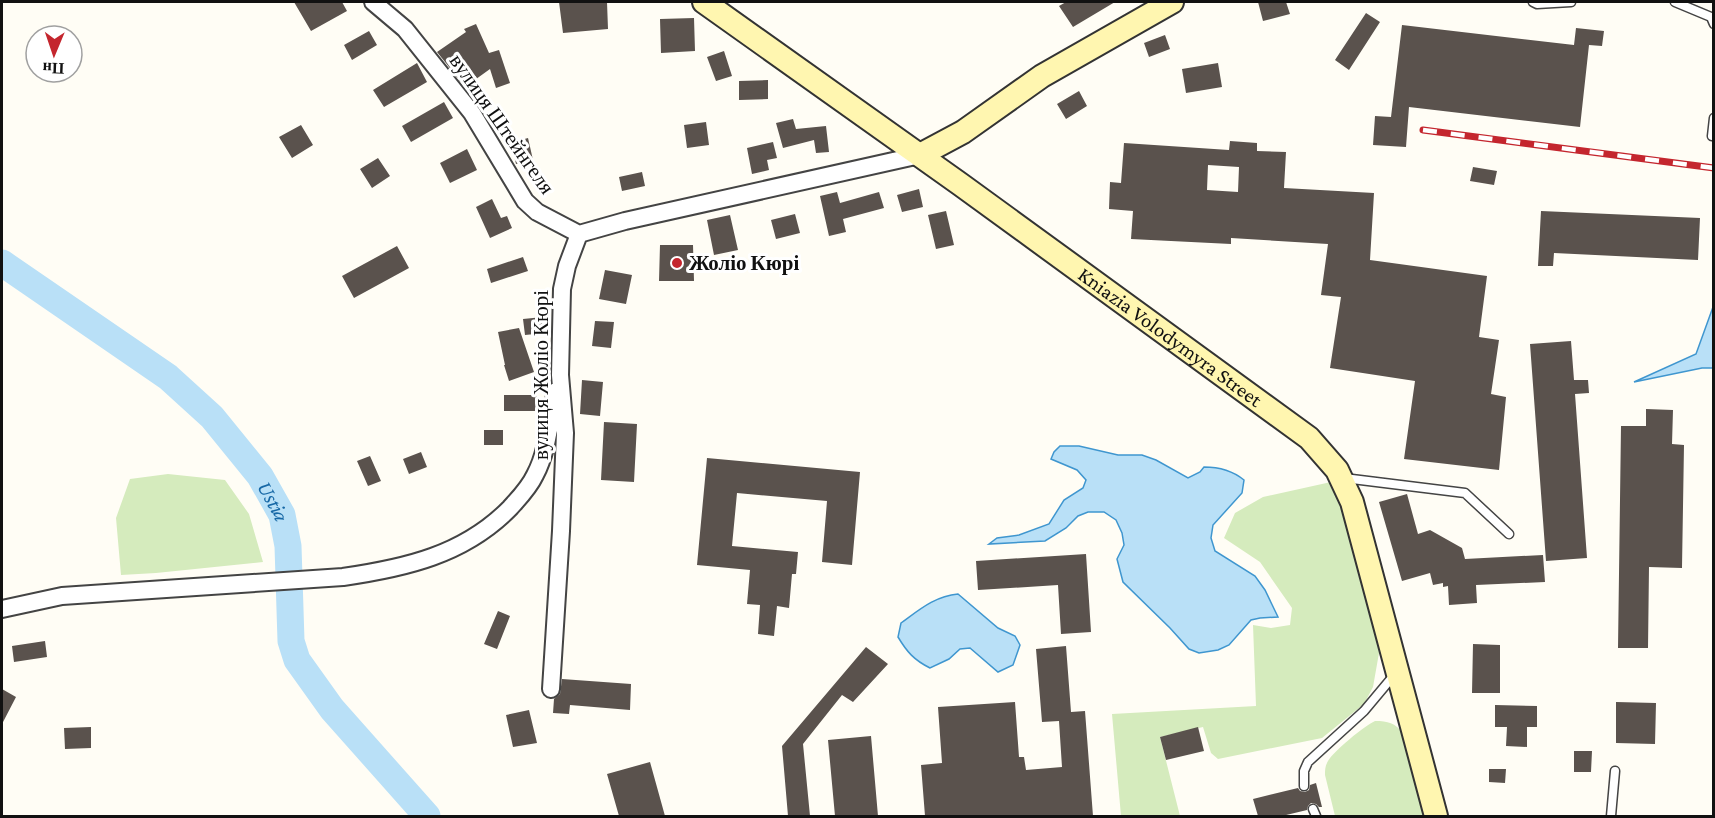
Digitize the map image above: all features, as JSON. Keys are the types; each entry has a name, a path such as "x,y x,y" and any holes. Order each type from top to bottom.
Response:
{"main road":[{"name":"Kniazia Volodymyra Street","path":"704,2 920,155 1309,438 1337,470 1352,502 1436,816"},
{"path":"920,155 963,132 1042,76 1172,2"}],"street":[{"name":"вулиця Штейнгеля","path":"373,2 405,29 472,113 525,201 537,212 579,234"},
{"path":"579,234 625,221 920,155"},
{"name":"вулиця Жоліо Кюрі","path":"551,689 565,434 560,375 562,289 567,266 579,234"},
{"path":"2,609 62,596 379,572 426,560 481,534 501,517 536,476 544,455 560,375"}],"lane":[{"path":"1533,2 1537,4 1571,2"},
{"path":"1675,2 1681,2 1711,17 1713,24"},
{"path":"1712,136 1713,118"},
{"path":"1341,478 1465,493 1509,534"},
{"path":"1304,786 1304,771 1308,762 1364,711 1397,671"},
{"path":"1611,816 1615,771"}],"green space":[{"path":"168,474 225,480 249,514 263,562 121,575 116,518 130,479"},
{"path":"1331,482 1339,500 1376,627 1379,653 1373,687 1364,704 1322,738 1218,759 1211,753 1203,727 1160,737 1180,816 1121,816 1112,714 1256,706 1253,625 1271,628 1290,625 1292,608 1260,562 1224,538 1235,513 1263,497"},
{"path":"1375,721 1391,723 1403,733 1424,816 1335,816 1325,775 1326,765 1343,745"}],"water":[{"path":"1713,307 1713,368 1702,368 1634,382 1696,354"},
{"path":"1060,446 1079,446 1118,455 1142,455 1188,478 1200,472 1204,467 1210,467 1230,472 1244,480 1242,493 1213,525 1211,538 1215,551 1255,576 1265,590 1278,617 1251,620 1229,645 1218,650 1199,653 1189,649 1123,582 1117,559 1124,545 1122,533 1116,520 1104,512 1088,512 1078,516 1066,528 1045,541 989,544 997,538 1019,535 1049,524 1064,500 1083,488 1086,480 1077,470 1051,459"},
{"path":"958,594 998,628 1015,636 1020,645 1013,665 998,672 970,648 960,649 949,659 930,668 911,655 898,637 901,623 935,601"}],"building":[{"path":"294,2 342,2 347,11 311,31"},
{"path":"559,2 607,2 608,29 563,33"},
{"path":"1066,2 1115,2 1073,27 1059,6"},
{"path":"1258,2 1286,2 1290,14 1263,21"},
{"path":"1366,13 1380,22 1349,70 1335,60"},
{"path":"694,18 695,51 661,53 660,19"},
{"path":"476,24 489,53 499,50 510,83 496,88 490,69 465,87 437,52 466,32 464,29"},
{"path":"1402,25 1574,45 1576,28 1604,31 1602,46 1589,45 1580,127 1409,107 1406,147 1373,145 1375,116 1391,117"},
{"path":"369,31 377,45 352,60 344,45"},
{"path":"1165,35 1170,49 1149,57 1144,43"},
{"path":"724,51 732,76 716,81 707,57"},
{"path":"417,63 427,82 384,107 373,90"},
{"path":"1218,63 1222,87 1186,93 1182,69"},
{"path":"768,80 768,99 739,100 739,81"},
{"path":"1079,91 1087,106 1066,119 1057,104"},
{"path":"444,102 453,118 411,142 402,126"},
{"path":"793,119 796,129 826,126 829,152 816,153 814,140 783,148 776,123"},
{"path":"706,122 709,145 687,148 684,125"},
{"path":"301,125 313,145 292,158 279,137"},
{"path":"528,138 533,160 516,164 511,143"},
{"path":"1230,141 1257,143 1257,151 1286,152 1284,188 1374,193 1370,260 1487,276 1479,337 1499,340 1491,394 1506,397 1499,470 1404,459 1415,381 1330,368 1341,297 1321,295 1328,244 1231,238 1231,244 1131,239 1133,211 1109,209 1110,182 1121,183 1124,143 1229,150","holes":["1208,165 1239,167 1238,192 1207,190"]},
{"path":"773,142 777,158 767,160 769,170 752,174 747,148"},
{"path":"467,149 477,170 450,183 440,163"},
{"path":"378,158 390,176 372,188 360,169"},
{"path":"1473,167 1497,171 1494,185 1470,181"},
{"path":"642,172 645,186 622,191 619,177"},
{"path":"919,189 923,207 902,212 897,195"},
{"path":"837,192 840,203 879,192 884,208 843,219 846,232 829,236 820,196"},
{"path":"492,199 501,218 507,216 512,228 490,238 476,207"},
{"path":"946,211 954,245 936,249 928,215"},
{"path":"1541,211 1700,218 1698,260 1554,253 1553,266 1538,266"},
{"path":"795,214 800,233 776,239 771,220"},
{"path":"730,215 738,250 714,255 707,220"},
{"name":"Жоліо Кюрі","path":"660,245 693,245 694,281 659,281"},
{"path":"397,246 409,268 354,298 342,276"},
{"path":"523,257 528,271 491,283 487,269"},
{"path":"605,270 632,275 626,304 599,299"},
{"path":"543,317 545,333 525,335 523,319"},
{"path":"595,321 614,322 611,348 592,346"},
{"path":"519,328 534,372 509,381 498,332"},
{"path":"1571,341 1574,380 1588,380 1589,393 1575,394 1587,558 1546,561 1530,344"},
{"path":"582,380 603,382 600,416 580,414"},
{"path":"504,395 537,395 537,411 504,411"},
{"path":"1646,409 1673,410 1672,444 1684,445 1682,568 1649,567 1648,648 1618,648 1621,426 1646,426"},
{"path":"604,422 637,424 634,482 601,480"},
{"path":"484,430 503,430 503,445 484,445"},
{"path":"421,452 427,467 409,474 403,459"},
{"path":"370,456 381,481 368,486 357,461"},
{"path":"707,458 860,472 852,565 822,562 827,501 737,493 732,546 798,552 796,574 792,574 789,608 777,606 774,636 758,634 760,605 747,604 750,570 697,565"},
{"path":"1407,494 1418,534 1430,530 1462,548 1465,559 1543,555 1545,582 1476,585 1477,603 1449,605 1448,586 1443,587 1443,583 1433,585 1430,573 1402,581 1379,502"},
{"path":"1086,554 1091,632 1061,634 1058,585 978,590 976,561"},
{"path":"498,611 510,616 497,649 484,644"},
{"path":"45,641 47,657 14,662 12,646"},
{"path":"1473,644 1500,645 1500,693 1472,693"},
{"path":"1066,646 1071,712 1085,711 1093,816 925,816 921,765 942,763 938,707 1015,702 1019,757 1024,757 1026,770 1062,767 1059,721 1042,722 1036,649"},
{"path":"866,647 888,664 853,702 842,695 803,744 810,816 788,816 782,746"},
{"path":"562,679 631,684 630,710 570,705 569,714 553,713 554,699 560,694"},
{"path":"2,689 16,697 2,724"},
{"path":"1616,702 1656,703 1655,744 1616,743"},
{"path":"1495,705 1537,706 1537,727 1527,727 1527,747 1506,746 1507,727 1495,727"},
{"path":"529,710 537,743 513,747 506,715"},
{"path":"91,727 91,748 65,749 64,728"},
{"path":"1198,727 1204,751 1166,760 1160,737"},
{"path":"871,736 878,816 835,816 828,740"},
{"path":"1574,751 1592,751 1591,772 1574,772"},
{"path":"650,762 665,816 619,816 607,774"},
{"path":"1489,769 1506,769 1505,783 1489,782"},
{"path":"1316,783 1322,807 1311,803 1307,810 1282,816 1258,816 1253,799 1298,788 1305,792 1309,790 1310,785"}],"waterway":[{"name":"Ustia","path":"2,263 168,377 212,417 260,476 282,515 288,546 291,641 297,660 332,709 427,816"}],"railway":[{"path":"1423,130 1714,168"}],"place":[{"name":"Жоліо Кюрі","path":"677,263"}]}
